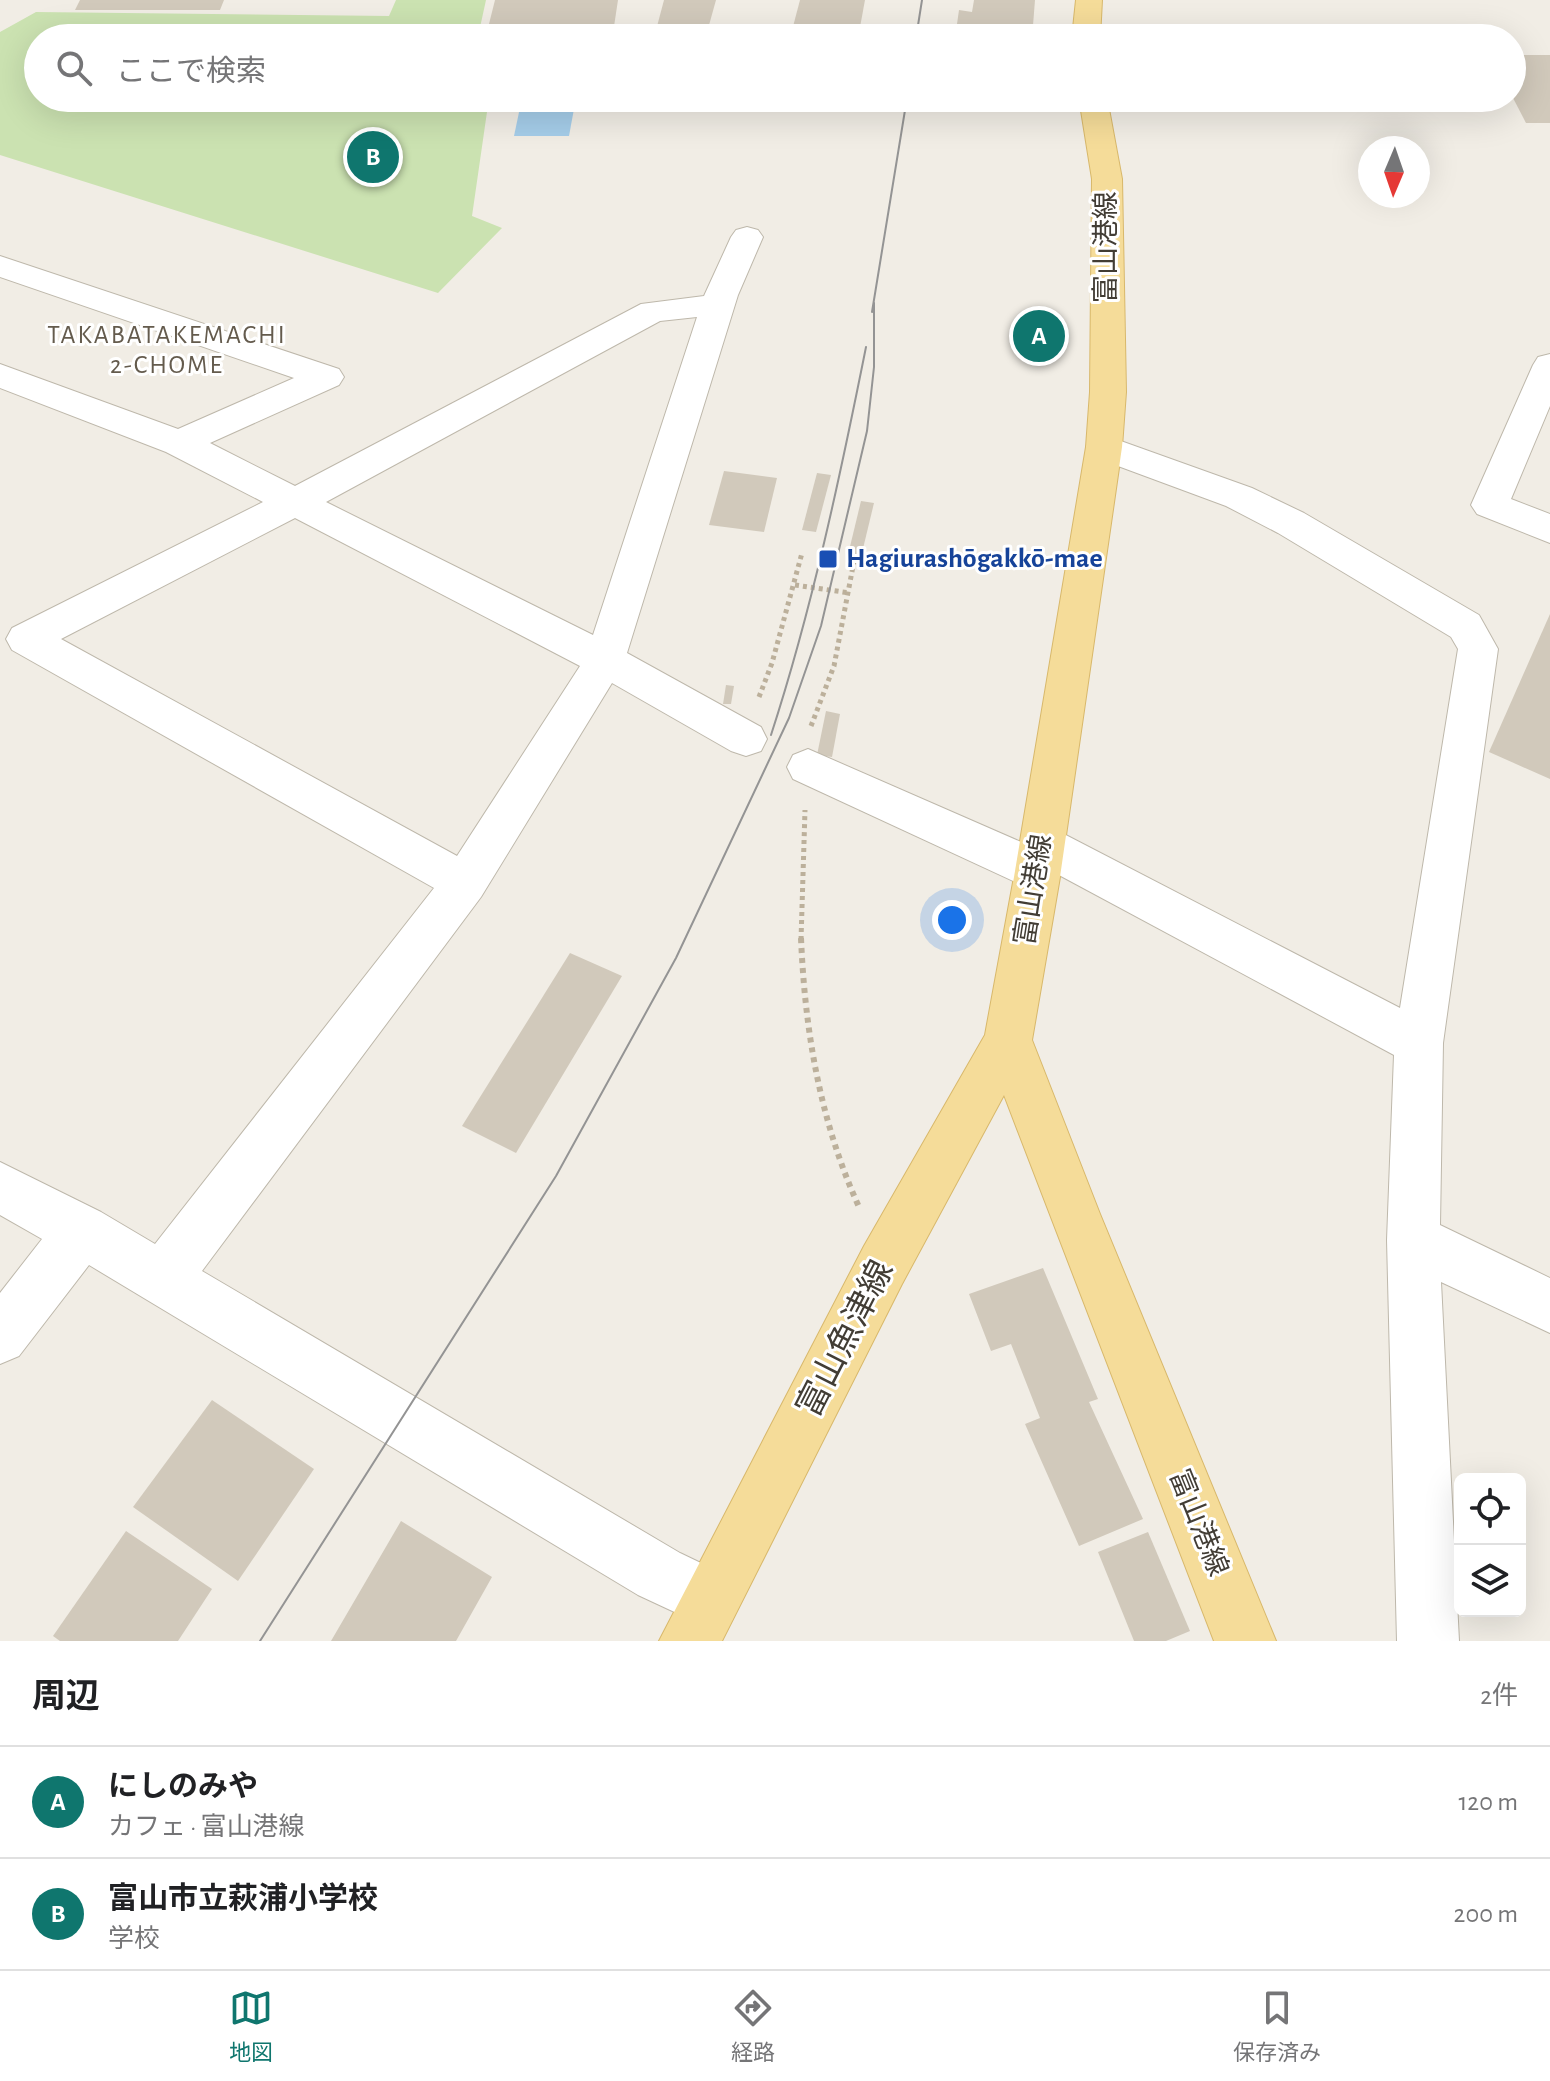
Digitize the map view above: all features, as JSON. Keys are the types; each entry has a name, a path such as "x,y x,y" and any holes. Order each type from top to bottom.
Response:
{"main road":[{"path":"1087,24 1089,0"},
{"name":"富山港線","path":"1095,112 1107,179 1108,392 1104,447 1040,858 1008,1040 1074,1214 1245,1641"},
{"name":"富山魚津線","path":"700,1620 883,1265 1008,1040"}],"street":[{"path":"163,1278 465,883 605,660 718,305 747,237"},
{"path":"0,266 327,377 179,443"},
{"path":"465,883 26,639 295,502 653,311 718,305"},
{"path":"1550,365 1490,505 1550,529"},
{"path":"0,375 179,443 605,660 741,736"},
{"path":"1104,447 1239,497 1291,523 1465,626 1478,649 1419,1043 1413,1240 1428,1641"},
{"path":"808,767 1040,858 1419,1043"},
{"path":"0,1187 163,1278 659,1574 700,1620"},
{"path":"0,1337 82,1231"},
{"path":"1413,1240 1550,1306"}],"path":[{"path":"741,736 772,663 802,553"},
{"path":"854,561 834,666 804,746 808,767 801,855 800,955 810,1045 833,1145 883,1265"},
{"path":"795,585 850,593"}],"green space":[{"path":"396,0 486,0 481,24 24,24 24,112 487,112 472,216 502,228 438,293 0,155 0,32 36,12 389,16"}],"water":[{"path":"519,112 573,112 569,136 514,136"}],"building":[{"path":"80,0 224,0 220,10 75,10"},
{"path":"495,0 618,0 614,24 489,24"},
{"path":"664,0 716,0 709,24 658,24"},
{"path":"800,0 865,0 861,24 794,24"},
{"path":"974,0 1035,0 1033,24 957,24 959,10 972,12"},
{"path":"1526,55 1550,55 1550,123 1526,123 1520,112 1526,112"},
{"path":"724,471 777,478 764,532 709,525"},
{"path":"817,473 831,475 816,532 802,530"},
{"path":"861,501 874,503 860,561 847,559"},
{"path":"1550,614 1550,779 1489,752"},
{"path":"726,685 734,686 731,704 723,704"},
{"path":"826,711 840,714 832,757 817,755"},
{"path":"570,953 622,976 516,1153 462,1126"},
{"path":"1043,1268 1098,1399 1089,1402 1143,1519 1079,1546 1025,1424 1040,1418 1011,1344 991,1351 969,1294"},
{"path":"212,1400 314,1469 238,1581 133,1507"},
{"path":"401,1521 492,1577 456,1641 331,1641"},
{"path":"126,1531 212,1589 178,1641 60,1641 53,1636"},
{"path":"1148,1532 1190,1631 1166,1641 1134,1641 1098,1552"}],"tram line":[{"path":"918,24 922,0"},
{"path":"872,312 905,112"},
{"path":"260,1641 556,1176 676,958 789,718 821,626 867,431 874,367 874,303"},
{"path":"771,735 812,591 866,347"}],"place":[{"name":"富山市立萩浦小学校","path":"373,157"},
{"name":"にしのみや","path":"1039,336"},
{"name":"Hagiurashōgakkō-mae","path":"828,559"}],"district":[{"name":"TAKABATAKEMACHI 2-CHOME","path":"167,350"}]}
